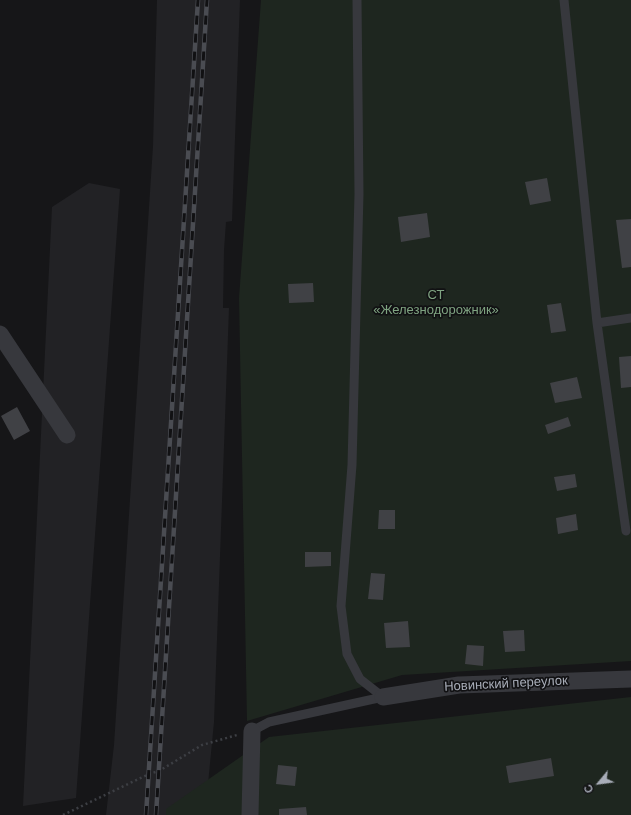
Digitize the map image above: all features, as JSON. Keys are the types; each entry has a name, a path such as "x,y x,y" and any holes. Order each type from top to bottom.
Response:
{"street":[{"path":"0,334 67,435"},
{"name":"Новинский переулок","path":"383,697 459,685 631,679"},
{"path":"250,815 252,731"}],"lane":[{"path":"357,0 359,202 352,466 341,606 347,654 360,679 383,697"},
{"path":"564,0 597,323 626,531"},
{"path":"597,323 631,318"},
{"path":"252,731 269,722 383,697"}],"path":[{"path":"63,815 149,774 159,771 202,745 252,731"}],"shaded area":[{"path":"157,0 240,0 232,221 226,222 224,250 223,308 229,308 214,722 205,815 106,815 114,745 153,146"},
{"path":"89,183 120,189 76,798 23,806 52,207"}],"green space":[{"name":"СТ «Железнодорожник»","path":"261,0 631,0 631,661 402,675 247,721 239,298"},
{"path":"631,697 631,815 166,815 166,809 269,737"}],"building":[{"path":"547,178 551,201 530,205 525,182"},
{"path":"427,213 430,237 401,242 398,217"},
{"path":"631,219 631,267 622,268 616,220"},
{"path":"313,283 314,302 289,303 288,284"},
{"path":"561,303 566,331 551,333 547,305"},
{"path":"631,356 631,387 621,388 619,357"},
{"path":"577,377 582,398 555,403 550,383"},
{"path":"17,407 30,431 14,440 1,416"},
{"path":"568,417 571,426 548,434 545,425"},
{"path":"575,474 577,487 557,491 554,477"},
{"path":"379,510 395,510 395,529 378,529"},
{"path":"576,514 578,530 558,534 556,518"},
{"path":"305,552 331,552 331,566 305,567"},
{"path":"371,573 385,574 383,600 368,599"},
{"path":"408,621 410,647 386,648 384,623"},
{"path":"524,630 525,651 505,652 503,631"},
{"path":"467,645 484,646 483,666 465,664"},
{"path":"551,758 554,776 509,783 506,766"},
{"path":"278,765 297,767 295,786 276,784"},
{"path":"306,807 307,815 279,815 279,809"}],"railway":[{"path":"146,815 198,0"},
{"path":"156,815 207,0"}]}
